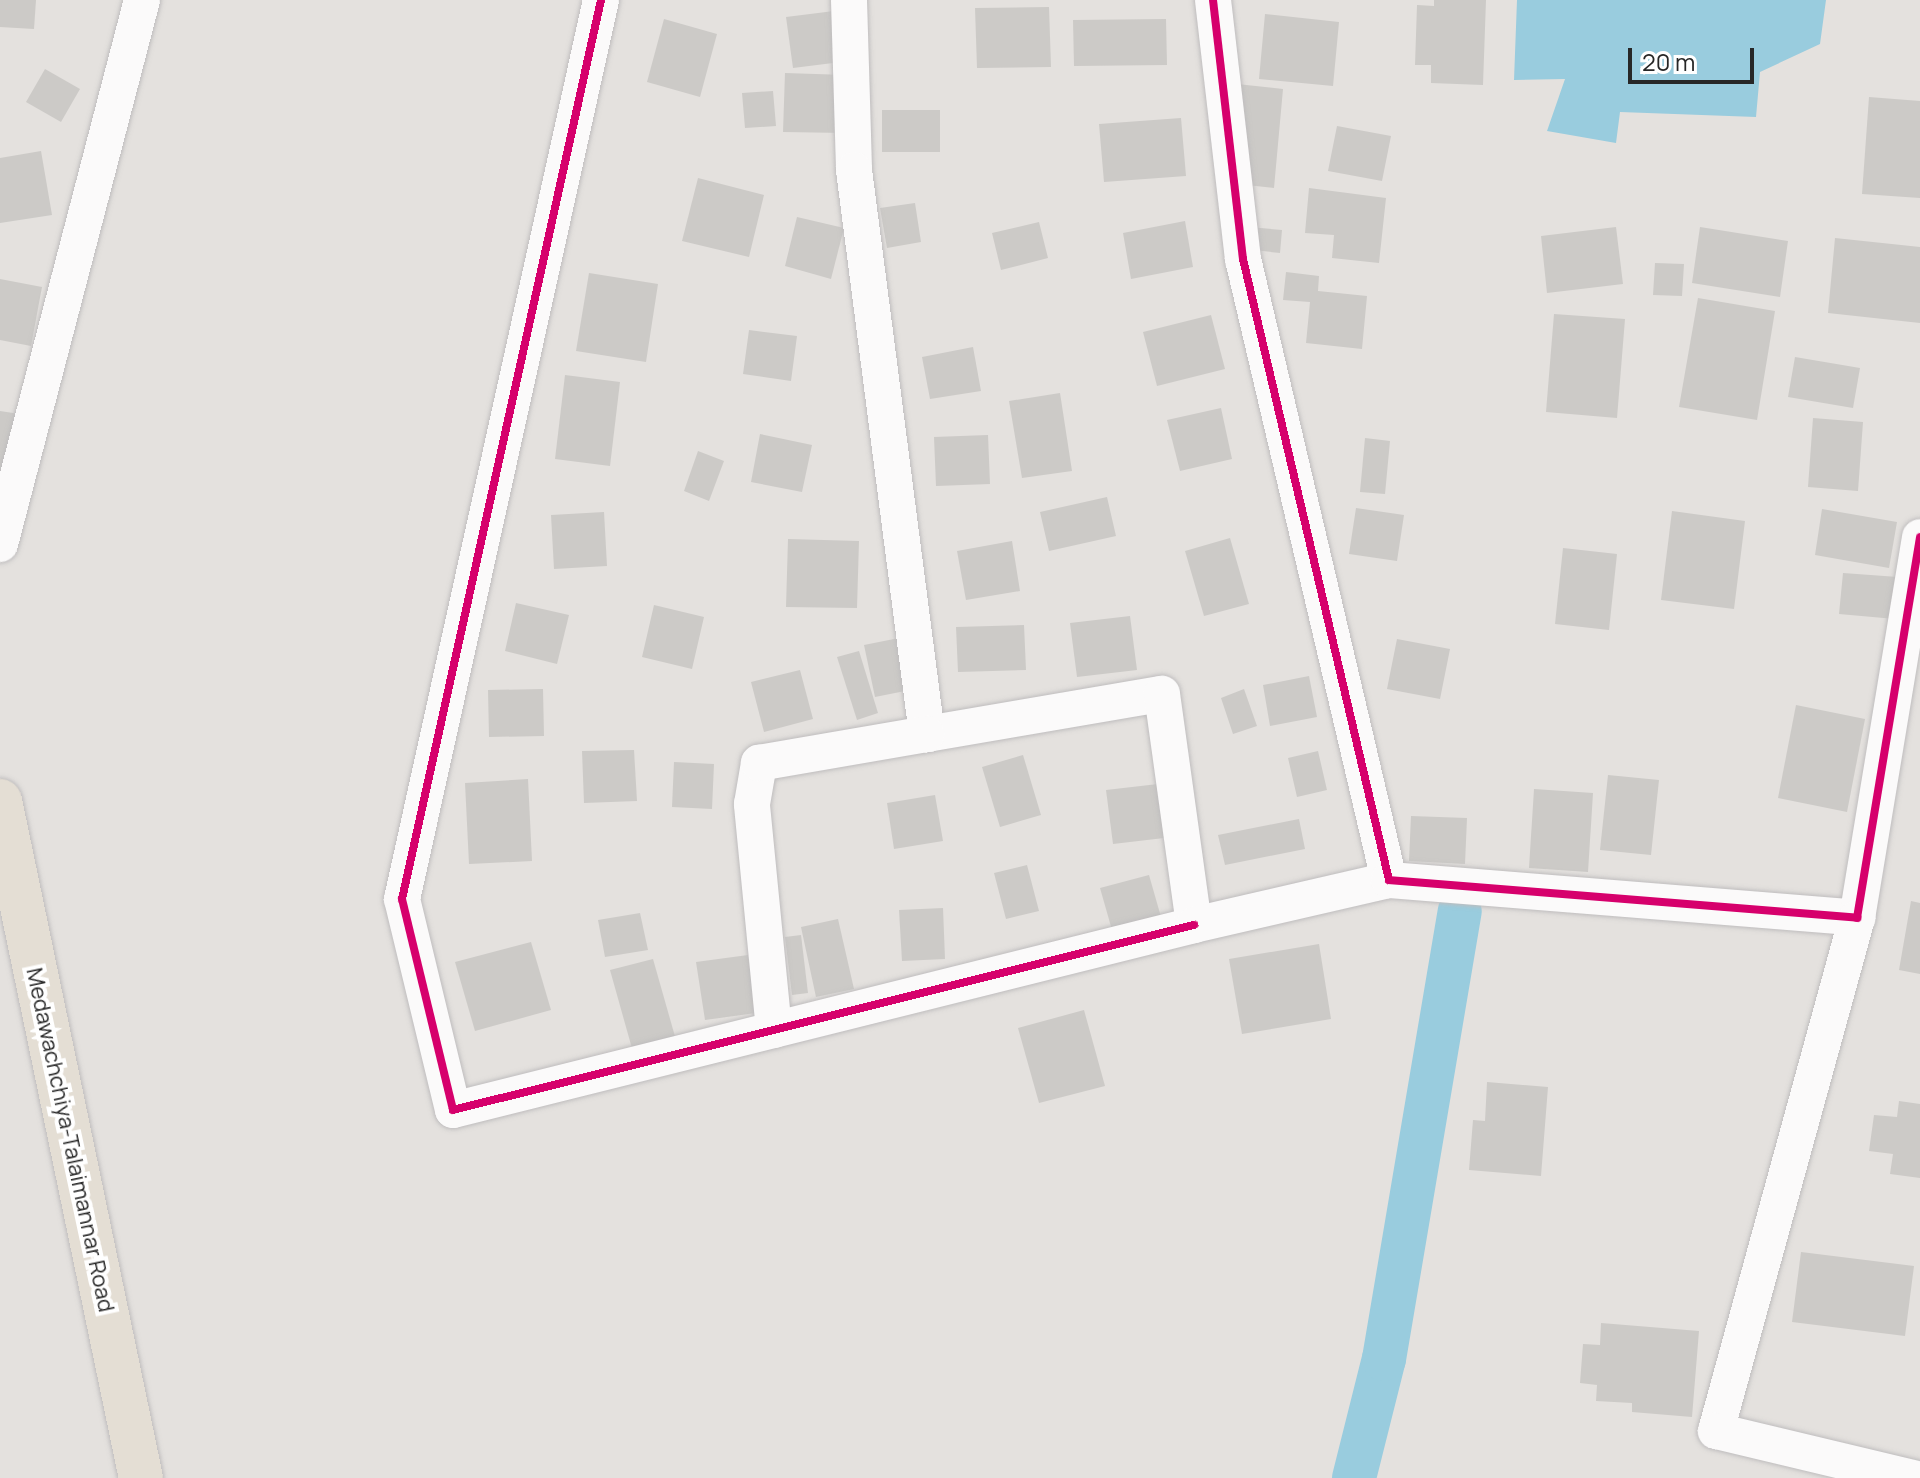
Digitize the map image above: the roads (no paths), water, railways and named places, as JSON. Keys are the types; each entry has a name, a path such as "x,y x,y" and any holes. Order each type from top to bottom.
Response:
{"highway":[{"name":"Medawachchiya-Talaimannar Road","path":"0,801 141,1478"}],"street":[{"path":"0,544 142,0"},
{"path":"601,0 402,899 453,1110 1194,925 1389,880 1857,918"},
{"path":"849,0 854,170 927,734"},
{"path":"1213,0 1243,259 1389,880"},
{"path":"1914,1478 1716,1431 1857,918 1920,537"},
{"path":"774,1030 752,804 759,763 1162,694 1194,925"}],"water":[{"path":"1517,0 1826,0 1820,44 1760,72 1756,117 1620,112 1616,143 1547,131 1565,79 1514,80"}],"waterway":[{"path":"1354,1478 1384,1359 1460,911"}]}
